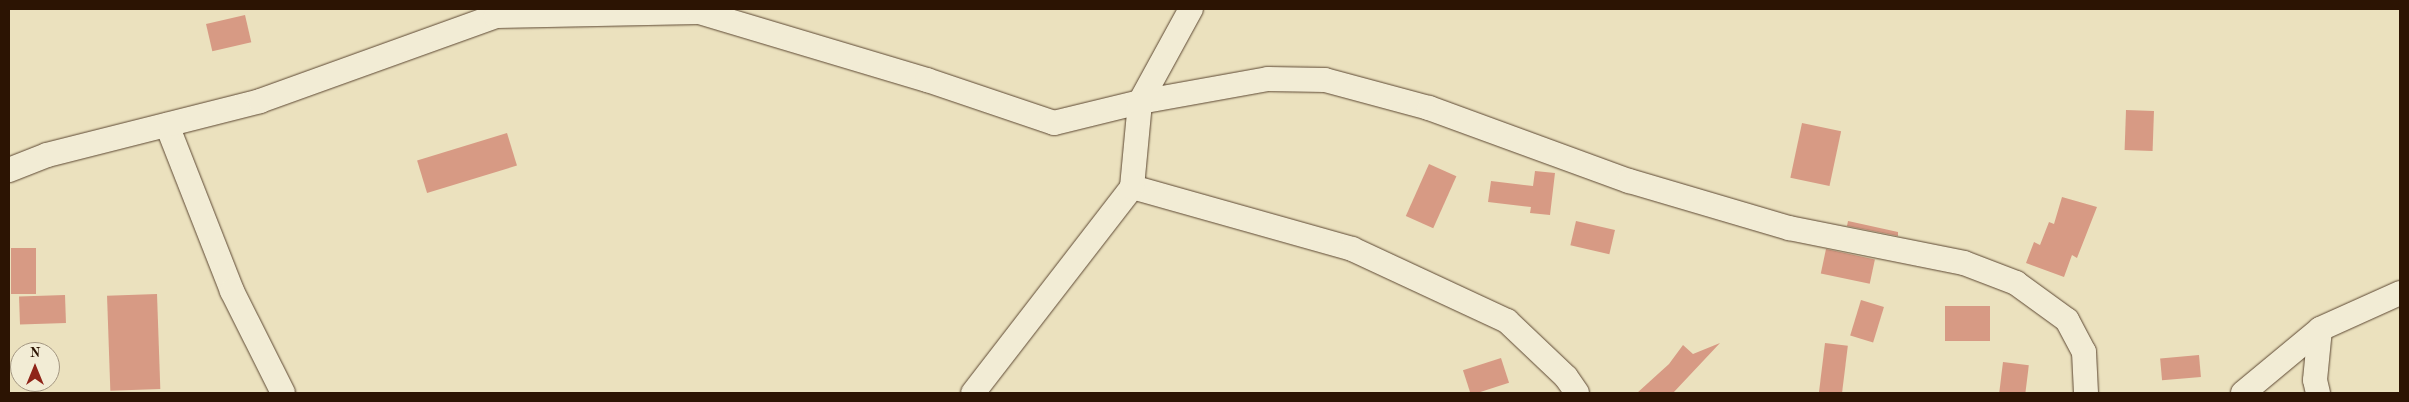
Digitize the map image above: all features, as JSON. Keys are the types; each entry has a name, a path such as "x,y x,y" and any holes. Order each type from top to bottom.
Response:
{"street":[{"path":"973,393 1132,187 1140,102 1191,9"},
{"path":"9,170 47,155 260,101 496,16 699,12 927,80 1054,123 1140,102 1268,79 1325,80 1429,108 1629,180 1789,228 1964,263 2016,282 2067,320 2084,352 2086,393"},
{"path":"167,125 232,291 283,393"},
{"path":"1132,187 1352,249 1507,321 1566,377 1577,393"},
{"path":"2243,393 2320,329 2400,293"},
{"path":"2318,393 2315,380 2320,329"}],"building":[{"path":"245,15 251,42 212,51 206,24"},
{"path":"2126,110 2154,111 2153,151 2125,150"},
{"path":"1802,123 1841,131 1829,186 1790,178"},
{"path":"507,133 517,166 427,193 417,160"},
{"path":"1429,164 1456,176 1433,228 1406,216"},
{"path":"1535,171 1555,173 1550,215 1530,213 1531,207 1488,202 1491,181 1533,186"},
{"path":"2062,197 2097,207 2077,258 2072,255 2064,277 2026,263 2034,242 2040,245 2049,222 2054,224"},
{"path":"1576,221 1615,230 1609,254 1570,245"},
{"path":"1848,221 1898,232 1898,236 1847,226"},
{"path":"11,248 36,248 36,294 11,294"},
{"path":"1826,249 1875,259 1870,284 1821,273"},
{"path":"157,294 160,389 110,391 107,296"},
{"path":"65,295 66,323 20,325 19,297"},
{"path":"1861,300 1884,307 1873,342 1850,335"},
{"path":"1945,306 1990,306 1990,341 1945,341"},
{"path":"1720,343 1673,393 1637,393 1669,364 1683,345 1693,354"},
{"path":"1825,343 1848,346 1842,393 1819,393"},
{"path":"2199,355 2201,377 2162,380 2160,358"},
{"path":"1501,358 1509,383 1477,393 1470,393 1463,370"},
{"path":"2003,362 2029,365 2025,393 1999,393"}]}
